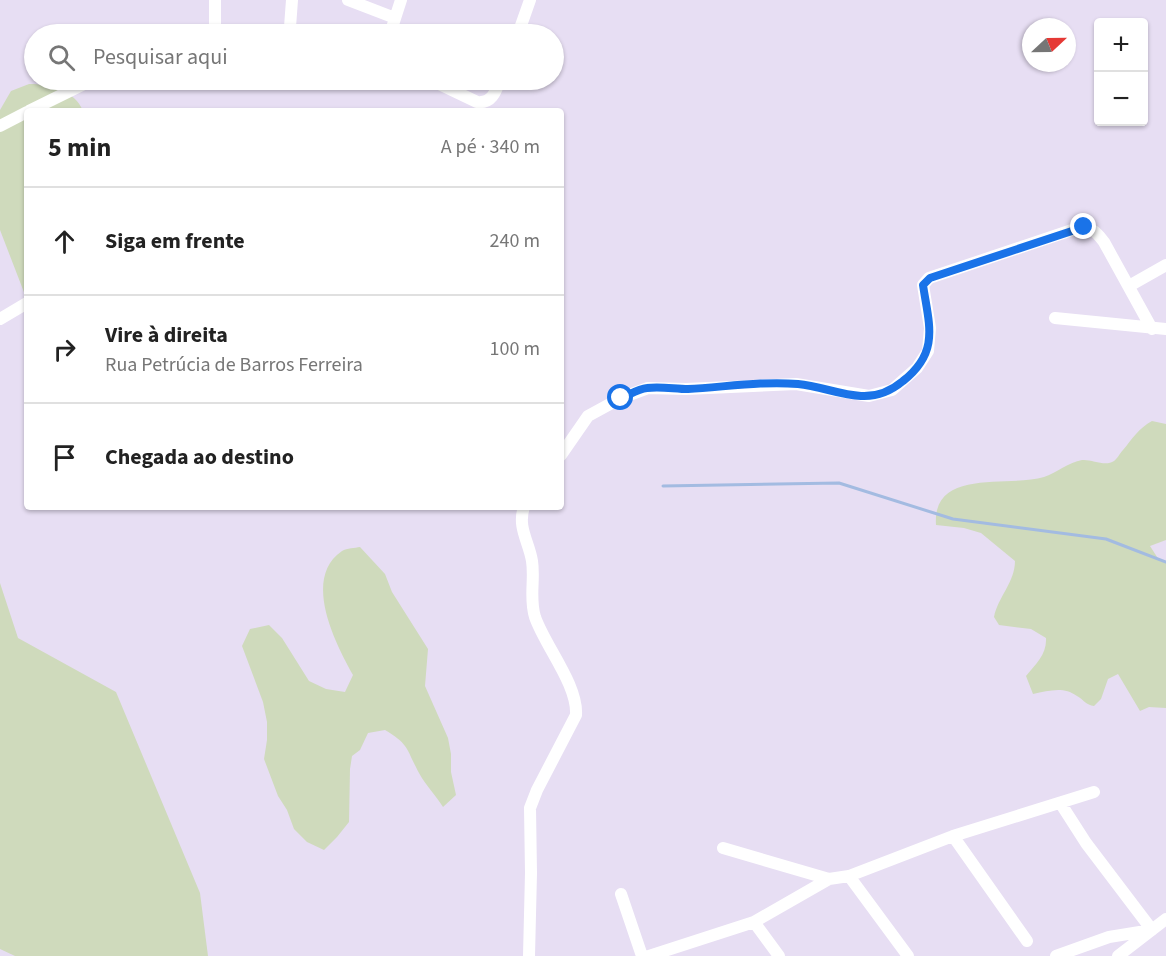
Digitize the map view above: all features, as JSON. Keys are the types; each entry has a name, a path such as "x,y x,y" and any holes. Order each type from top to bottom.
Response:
{"street":[{"path":"215,0 215,24"},
{"path":"290,24 292,0"},
{"path":"348,0 395,18"},
{"path":"393,24 401,0"},
{"path":"522,24 530,0"},
{"path":"36,108 72,90"},
{"path":"452,90 483,103 490,100 496,90"},
{"path":"0,126 24,114"},
{"path":"564,450 588,416 621,398 648,388 687,389 796,384 869,396 892,390 917,368 928,351 930,328 923,285 930,278 1084,227 1096,231 1152,329"},
{"path":"1129,286 1166,265"},
{"path":"0,319 24,305"},
{"path":"1055,318 1166,329"},
{"path":"523,510 522,531 532,560 532,598 536,618 572,691 577,708 576,716 530,808 529,956"},
{"path":"649,956 754,922 829,879 849,876 953,836 1094,792"},
{"path":"1061,804 1086,843 1152,930"},
{"path":"953,836 1027,941"},
{"path":"723,848 829,879"},
{"path":"849,876 908,956"},
{"path":"621,894 642,956"},
{"path":"1118,953 1166,919"},
{"path":"754,922 779,956"},
{"path":"1056,956 1103,939 1152,930"},
{"path":"1118,953 1113,942 1121,935"},
{"path":"1103,939 1111,942 1118,953"}],"green space":[{"path":"24,86 24,90 60,90 74,98 81,108 24,108 24,292 0,230 0,110 11,91"},
{"path":"1152,421 1166,424 1166,540 1150,546 1159,560 1166,562 1166,708 1149,707 1140,711 1118,674 1108,679 1101,699 1094,706 1066,691 1056,690 1033,694 1026,676 1043,654 1046,638 1031,629 999,625 994,617 1012,576 1015,561 981,533 964,528 936,525 938,507 946,495 959,487 975,483 1044,477 1082,460 1110,463 1116,459 1139,430"},
{"path":"360,547 385,574 392,592 428,649 425,686 448,738 456,795 443,807 421,777 403,744 385,730 368,733 360,750 352,756 349,822 324,850 307,842 294,829 287,810 278,796 264,759 267,722 263,702 242,646 250,629 269,625 282,638 309,681 326,689 345,692 353,675 331,629 323,594 324,577 330,563 342,551"},
{"path":"0,583 18,638 116,692 200,893 208,956 15,956 0,949"}],"waterway":[{"path":"663,486 839,483 953,519 1106,539 1166,562"}],"route":[{"path":"621,398 648,388 687,389 757,384 817,386 860,396 885,393 907,378 928,351 930,328 923,285 930,278 1084,227"}]}
